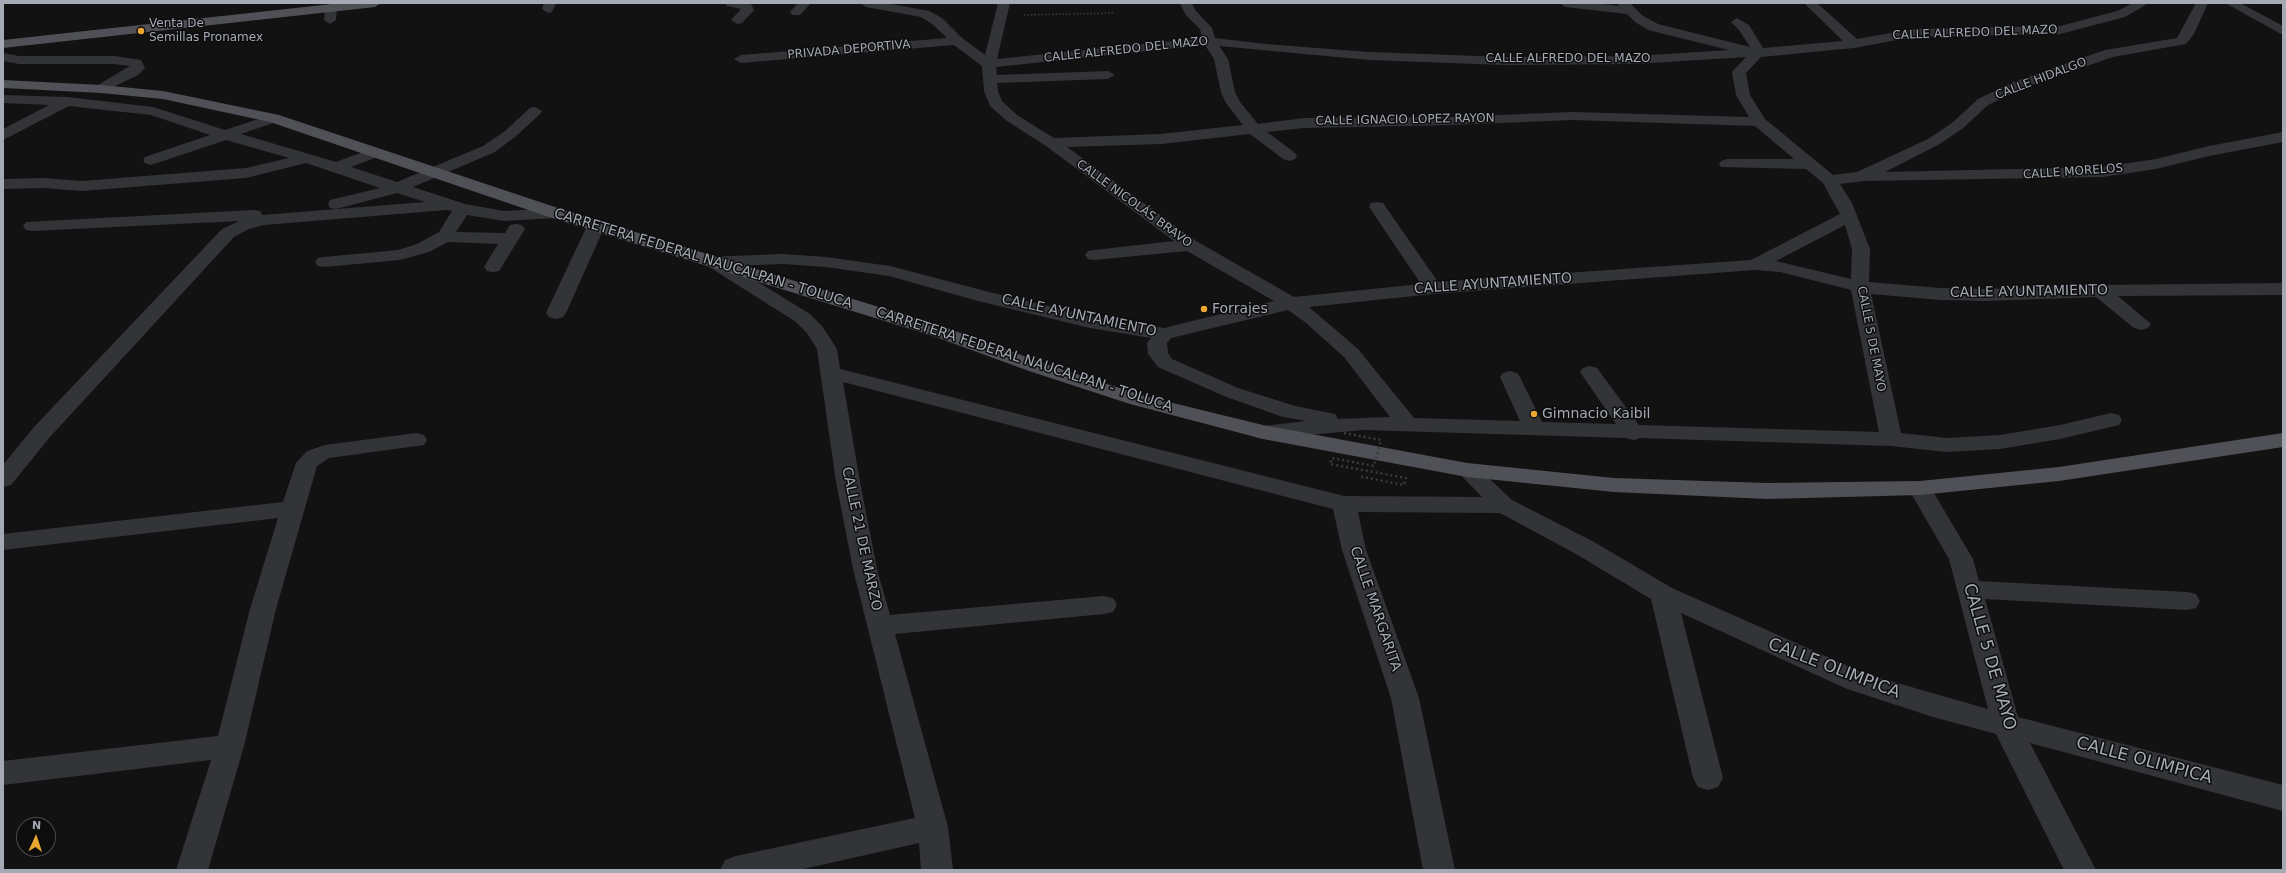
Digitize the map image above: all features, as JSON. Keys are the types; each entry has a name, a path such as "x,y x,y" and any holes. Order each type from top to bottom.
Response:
{"main road":[{"path":"10,43 331,14 375,3"},
{"name":"CARRETERA FEDERAL NAUCALPAN - TOLUCA","path":"4,89 101,89 206,102 274,118 434,174 596,226 940,332 1036,367 1137,400 1263,432 1467,470 1622,485 1767,491 1920,488 2059,474 2283,440"}],"street":[{"path":"731,3 746,7 748,10 738,20"},
{"path":"866,3 925,14 937,21 990,72 1108,75"},
{"path":"1186,3 1189,11 1206,28 1209,41 1221,59 1228,92 1233,103 1254,129 1289,156"},
{"path":"1565,3 1627,7 1653,27 1758,53"},
{"path":"1810,3 1854,44"},
{"name":"CALLE ALFREDO DEL MAZO","path":"990,72 1209,41 1266,48 1362,56 1506,61 1635,60 1758,53 1854,44 1894,35 2060,30 2121,14 2143,3"},
{"name":"CALLE HIDALGO","path":"1829,180 1860,177 1933,142 1957,126 1983,102 2018,85 2110,53 2181,41 2187,34 2202,3"},
{"path":"2231,3 2283,31"},
{"path":"990,72 1003,9"},
{"path":"1929,33 1936,20"},
{"path":"1737,22 1744,28 1758,53"},
{"name":"PRIVADA DEPORTIVA","path":"741,59 957,41"},
{"path":"10,43 3,56 19,60 114,60 136,63 138,68 133,72 101,89"},
{"name":"CALLE 5 DE MAYO","path":"1758,53 1739,72 1743,95 1759,122 1829,180 1844,203 1861,248 1860,287 1891,440"},
{"name":"CALLE NICOLÁS BRAVO","path":"990,72 991,91 995,103 1012,118 1051,143 1190,245 1291,303 1332,334 1351,352 1407,424"},
{"path":"4,89 68,101 153,111 226,135 307,158 456,207 504,216 555,213"},
{"path":"3,135 68,101"},
{"path":"32,226 318,209 398,188 434,174 489,149 510,134 535,111"},
{"name":"CALLE IGNACIO LOPEZ RAYON","path":"1051,143 1161,139 1304,122 1451,121 1573,116 1759,122"},
{"path":"150,160 274,118"},
{"name":"CALLE MORELOS","path":"1860,177 2102,172 2156,164 2208,151 2283,137"},
{"path":"335,168 374,153"},
{"path":"3,184 43,183 82,186 230,174 258,171 307,158"},
{"path":"1727,164 1809,164"},
{"path":"445,236 456,207"},
{"path":"3,480 42,432 228,233 243,226 264,220 456,207"},
{"path":"1377,207 1432,288"},
{"path":"493,267 524,216"},
{"path":"1755,265 1849,216"},
{"path":"556,313 596,226"},
{"path":"324,262 400,255 423,248 445,236 481,239 510,238"},
{"path":"1094,255 1190,245"},
{"name":"CALLE AYUNTAMIENTO","path":"712,261 783,259 826,262 890,271 985,297 1090,322 1164,334 1291,303 1432,288 1755,265 1780,267 1860,287 1985,296 2100,291 2283,290"},
{"name":"CALLE 21 DE MARZO","path":"712,261 803,318 815,330 828,349 848,482 865,569 933,827 937,870"},
{"path":"2100,291 2141,324"},
{"path":"1164,334 1157,343 1158,354 1165,363 1231,392 1291,412 1336,420 1634,433 1891,440 1947,445 1976,444 2060,432 2111,420"},
{"path":"1590,372 1634,433"},
{"path":"831,373 1344,504 1504,505"},
{"path":"1510,377 1535,428"},
{"path":"1263,432 1364,422"},
{"path":"192,870 230,746 263,609 305,468 316,456 325,452 416,440"},
{"name":"CALLE OLIMPICA","path":"1467,470 1504,505 1585,548 1662,594 1857,682 1933,706 2283,798"},
{"name":"CALLE 5 DE MAYO","path":"1920,488 1961,559 2006,725 2080,870"},
{"name":"CALLE MARGARITA","path":"1344,504 1354,550 1405,698 1439,870"},
{"path":"3,542 292,509"},
{"path":"1969,589 2187,601"},
{"path":"1662,594 1708,778"},
{"path":"880,626 1104,605"},
{"path":"3,773 230,746"},
{"path":"736,870 933,827"}],"path":[{"path":"1003,9 1115,13"},
{"path":"1344,433 1381,440 1374,466 1332,458 1330,464 1406,478 1404,484 1358,476"}],"place":[{"name":"Venta De Semillas Pronamex","path":"141,31"},
{"name":"Forrajes","path":"1204,309"},
{"name":"Gimnacio Kaibil","path":"1534,414"}]}
